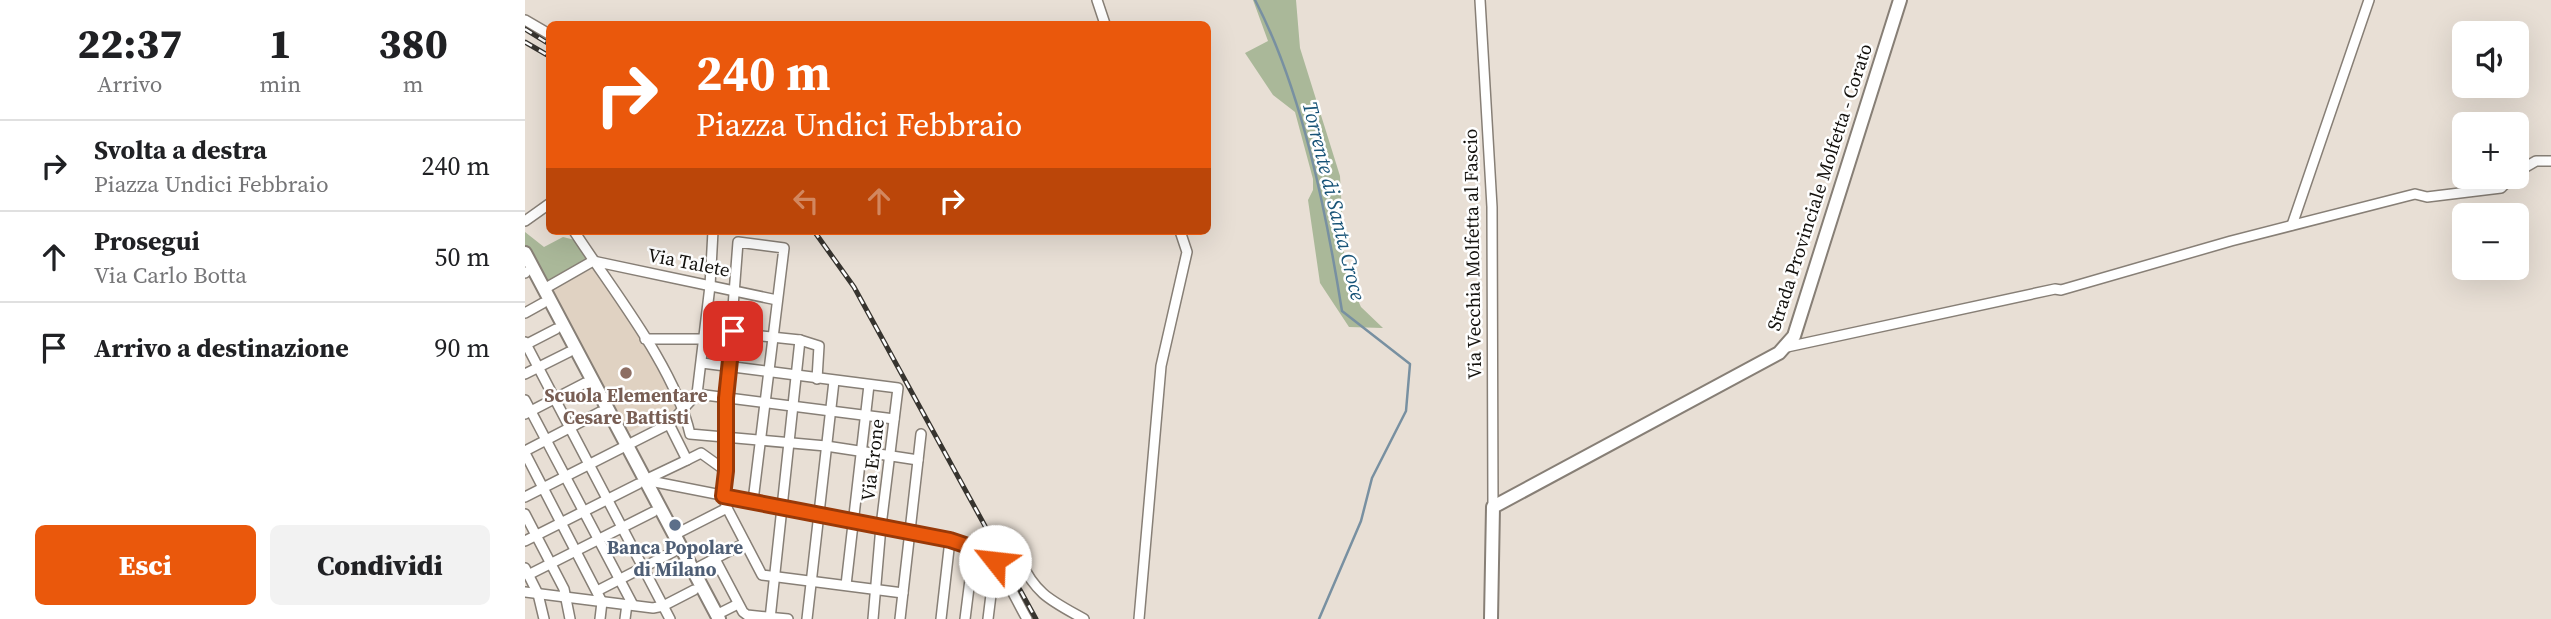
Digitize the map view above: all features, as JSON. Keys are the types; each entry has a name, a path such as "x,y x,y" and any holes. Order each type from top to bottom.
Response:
{"street":[{"path":"1097,0 1104,21"},
{"name":"Via Vecchia Molfetta al Fascio","path":"1480,0 1492,207 1493,507"},
{"name":"Strada Provinciale Molfetta - Corato","path":"1493,507 1787,347 1800,322 1900,0"},
{"path":"2292,225 2369,0"},
{"path":"525,20 546,32"},
{"path":"2529,166 2536,162 2551,161"},
{"path":"1787,347 2060,290 2292,225 2415,194 2427,197 2493,189"},
{"path":"525,220 546,206"},
{"path":"577,235 645,340 685,409 690,434 826,446 918,460"},
{"path":"525,497 669,424 697,394 710,286 713,235"},
{"path":"1139,619 1161,366 1187,252 1181,235"},
{"path":"753,501 784,248 738,242 726,398 726,471 723,496 727,508 762,575 903,593"},
{"path":"525,253 641,482 674,535 715,618"},
{"path":"544,289 593,261"},
{"name":"Via Talete","path":"593,261 710,286 733,288 777,300"},
{"path":"525,272 600,412 623,447"},
{"path":"525,313 543,303"},
{"path":"556,329 525,344 643,567 658,607 670,619"},
{"path":"645,340 733,331 800,340 819,346 817,379"},
{"path":"770,618 781,506 791,443 800,340"},
{"path":"525,374 569,352"},
{"path":"702,363 869,385 846,585"},
{"path":"807,619 834,381"},
{"path":"528,412 585,383"},
{"name":"Via Erone","path":"869,385 898,388 873,619"},
{"path":"697,394 894,419"},
{"path":"525,400 528,412 546,440 620,580 630,605 625,619"},
{"path":"600,412 525,452 597,591 601,601 600,619"},
{"path":"669,424 687,460"},
{"path":"900,619 921,435"},
{"path":"525,541 701,453 726,471"},
{"path":"641,482 818,513 950,540 974,548 995,561 1023,616"},
{"path":"641,482 653,512 694,590 715,618"},
{"path":"1491,619 1493,507"},
{"path":"674,535 727,508"},
{"path":"544,619 538,594 527,572 551,563 653,512"},
{"path":"525,514 551,563 570,619"},
{"path":"941,619 950,540"},
{"path":"692,570 745,544"},
{"path":"965,619 974,548"},
{"path":"597,591 674,552"},
{"path":"715,559 738,604 747,615 788,619"},
{"path":"1020,560 1031,584 1038,591 1084,619"},
{"path":"988,619 995,561"},
{"path":"525,592 658,607 694,590"},
{"path":"715,618 738,604"},
{"path":"652,619 658,607"}],"shaded area":[{"name":"Scuola Elementare Cesare Battisti","path":"594,268 642,338 677,408 625,434 549,290"}],"green space":[{"path":"1253,0 1296,0 1300,48 1340,176 1345,272 1361,307 1383,328 1349,327 1320,283 1308,200 1313,190 1313,179 1295,112 1273,95 1245,53 1268,41"},
{"path":"525,232 544,247 563,237 575,240 588,262 545,286 525,248"}],"waterway":[{"name":"Torrente di Santa Croce","path":"1255,0 1272,35 1299,112 1320,192 1342,311 1410,364 1406,411 1372,478 1361,521 1319,619"}],"railway":[{"path":"525,29 546,42"},
{"path":"525,42 546,54"},
{"path":"817,235 854,287 1036,619"}],"place":[{"name":"Scuola Elementare Cesare Battisti","path":"626,373"},
{"name":"Banca Popolare di Milano","path":"675,525"}],"route":[{"path":"733,331 726,398 726,471 723,496 950,540 974,548 995,561"}]}
